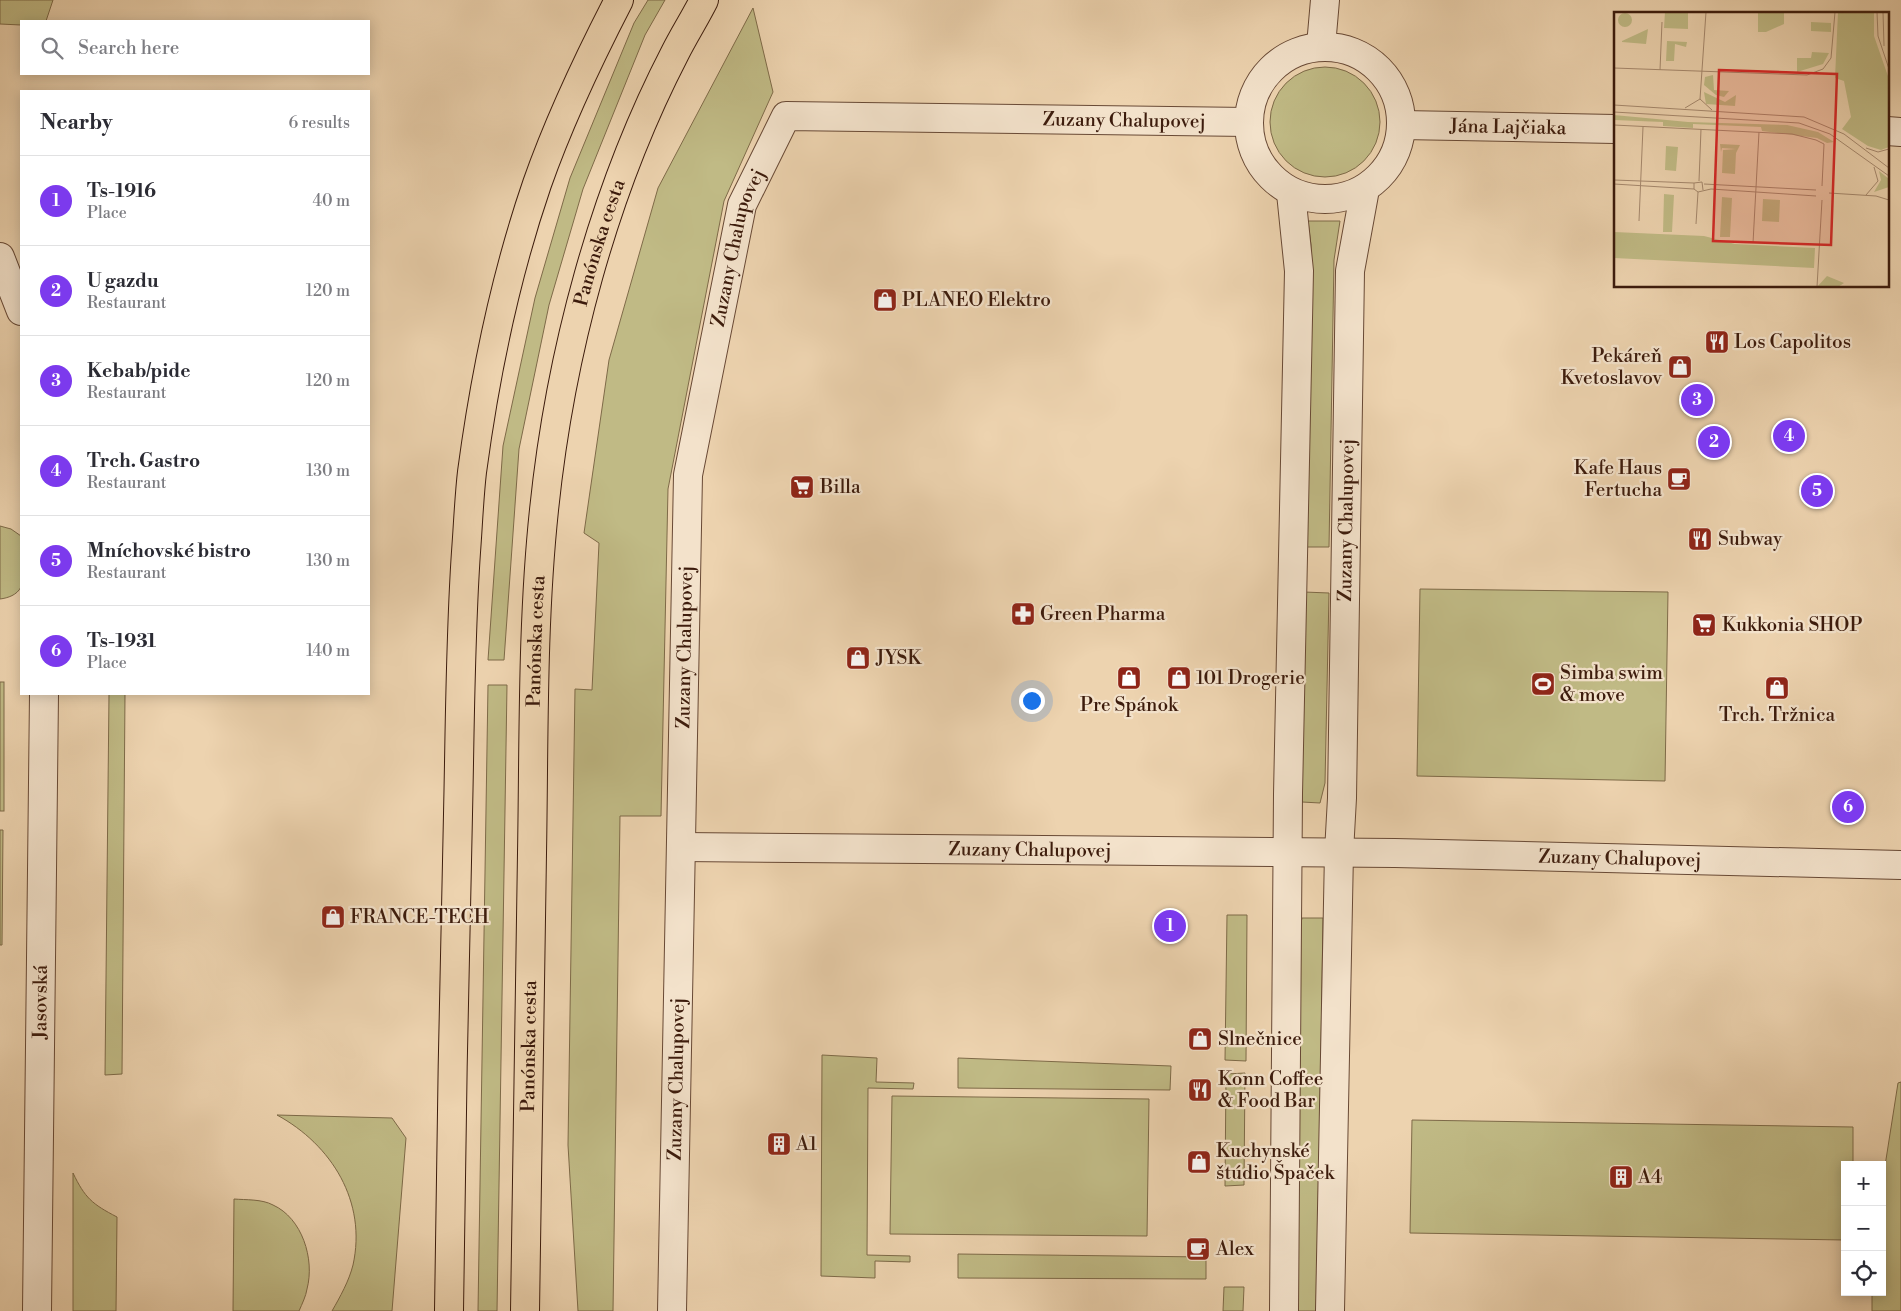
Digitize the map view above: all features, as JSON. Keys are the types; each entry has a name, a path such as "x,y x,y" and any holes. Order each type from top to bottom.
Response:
{"main road":[{"path":"449,1311 453,984 460,674 462,608 472,475 492,350 520,238 560,125 618,0"},
{"name":"Panónska cesta","path":"524,1311 536,616 548,477 570,354 588,281 608,215 622,174 652,102 675,53 704,0"}],"street":[{"path":"1321,46 1325,0"},
{"path":"1321,46 1347,49 1369,60 1388,78 1399,100 1402,125 1397,151 1384,173 1365,190 1342,199 1316,200 1291,193 1273,180 1260,164 1251,143 1248,122 1252,99 1263,78 1278,62 1299,51 1321,46"},
{"name":"Zuzany Chalupovej","path":"672,1311 688,476 742,205 786,116 1248,122"},
{"name":"Jána Lajčiaka","path":"1402,125 1614,129"},
{"path":"1888,131 1901,132"},
{"name":"Zuzany Chalupovej","path":"1330,1311 1339,852 1342,798 1344,563 1350,271 1365,190"},
{"path":"1284,1311 1288,794 1299,279 1291,193"},
{"path":"0,257 20,308"},
{"name":"Jasovská","path":"37,1311 44,695"},
{"name":"Zuzany Chalupovej","path":"681,847 1289,851 1901,865"}],"shaded area":[{"path":"0,0 53,0 46,20 20,20 20,25 0,24"},
{"path":"648,0 665,0 645,35 583,189 549,305 519,449 504,660 488,660 503,446 535,298 570,178 634,23"},
{"path":"753,8 773,92 724,201 668,489 661,816 620,816 613,1311 578,1311 568,1145 575,689 592,690 599,543 584,533 609,360 658,188"},
{"path":"1325,67 1346,71 1364,83 1376,101 1380,122 1376,143 1364,161 1346,173 1325,177 1304,173 1286,161 1274,143 1270,122 1274,101 1286,83 1304,71"},
{"path":"1308,221 1340,221 1334,260 1329,547 1306,547 1311,245"},
{"path":"0,526 11,529 20,535 20,588 12,596 0,599"},
{"name":"Simba swim & move","path":"1420,589 1668,592 1665,781 1417,776"},
{"path":"1304,592 1329,593 1325,783 1320,803 1302,802"},
{"path":"0,682 4,682 4,811 0,811"},
{"path":"488,685 507,685 497,1311 478,1311"},
{"path":"109,695 125,695 122,1074 105,1075"},
{"path":"0,830 3,830 2,945 0,945"},
{"path":"1227,915 1247,915 1246,1061 1225,1060"},
{"path":"1302,918 1323,918 1317,1311 1293,1311 1299,933"},
{"path":"822,1055 877,1058 876,1082 914,1083 913,1089 868,1088 867,1255 910,1256 910,1262 875,1261 875,1278 821,1276"},
{"path":"958,1058 1171,1066 1170,1090 958,1088"},
{"path":"1245,1073 1244,1185 1225,1186 1226,1074"},
{"path":"1901,1082 1901,1311 1872,1311 1872,1296 1886,1296 1886,1161 1898,1083"},
{"path":"892,1096 1149,1099 1147,1236 890,1234"},
{"path":"277,1115 392,1118 406,1138 392,1311 332,1311 347,1283 353,1265 356,1242 355,1219 350,1198 341,1178 329,1159 297,1127"},
{"path":"1412,1120 1853,1127 1853,1161 1841,1161 1841,1240 1410,1233"},
{"path":"73,1173 81,1189 90,1200 117,1217 116,1311 73,1311"},
{"path":"234,1199 269,1203 283,1211 299,1229 307,1253 309,1277 304,1300 299,1311 233,1311"},
{"path":"958,1254 1206,1257 1206,1279 958,1278"},
{"path":"1224,1287 1244,1287 1243,1311 1223,1311"}],"place":[{"name":"PLANEO Elektro","path":"885,300"},
{"name":"Los Capolitos","path":"1717,342"},
{"name":"Pekáreň Kvetoslavov","path":"1680,367"},
{"name":"Kebab/pide","path":"1697,400"},
{"name":"Trch. Gastro","path":"1789,436"},
{"name":"U gazdu","path":"1714,442"},
{"name":"Kafe Haus Fertucha","path":"1679,479"},
{"name":"Billa","path":"802,487"},
{"name":"Mníchovské bistro","path":"1817,491"},
{"name":"Subway","path":"1700,539"},
{"name":"Green Pharma","path":"1023,614"},
{"name":"Kukkonia SHOP","path":"1704,625"},
{"name":"JYSK","path":"858,658"},
{"name":"Pre Spánok","path":"1129,678"},
{"name":"101 Drogerie","path":"1179,678"},
{"name":"Simba swim & move","path":"1543,684"},
{"name":"Trch. Tržnica","path":"1777,688"},
{"name":"Ts-1931","path":"1848,807"},
{"name":"FRANCE-TECH","path":"333,917"},
{"name":"Ts-1916","path":"1170,926"},
{"name":"Slnečnice","path":"1200,1039"},
{"name":"Konn Coffee & Food Bar","path":"1200,1090"},
{"name":"A1","path":"779,1144"},
{"name":"Kuchynské štúdio Špaček","path":"1199,1162"},
{"name":"A4","path":"1621,1177"},
{"name":"Alex","path":"1198,1249"}]}
